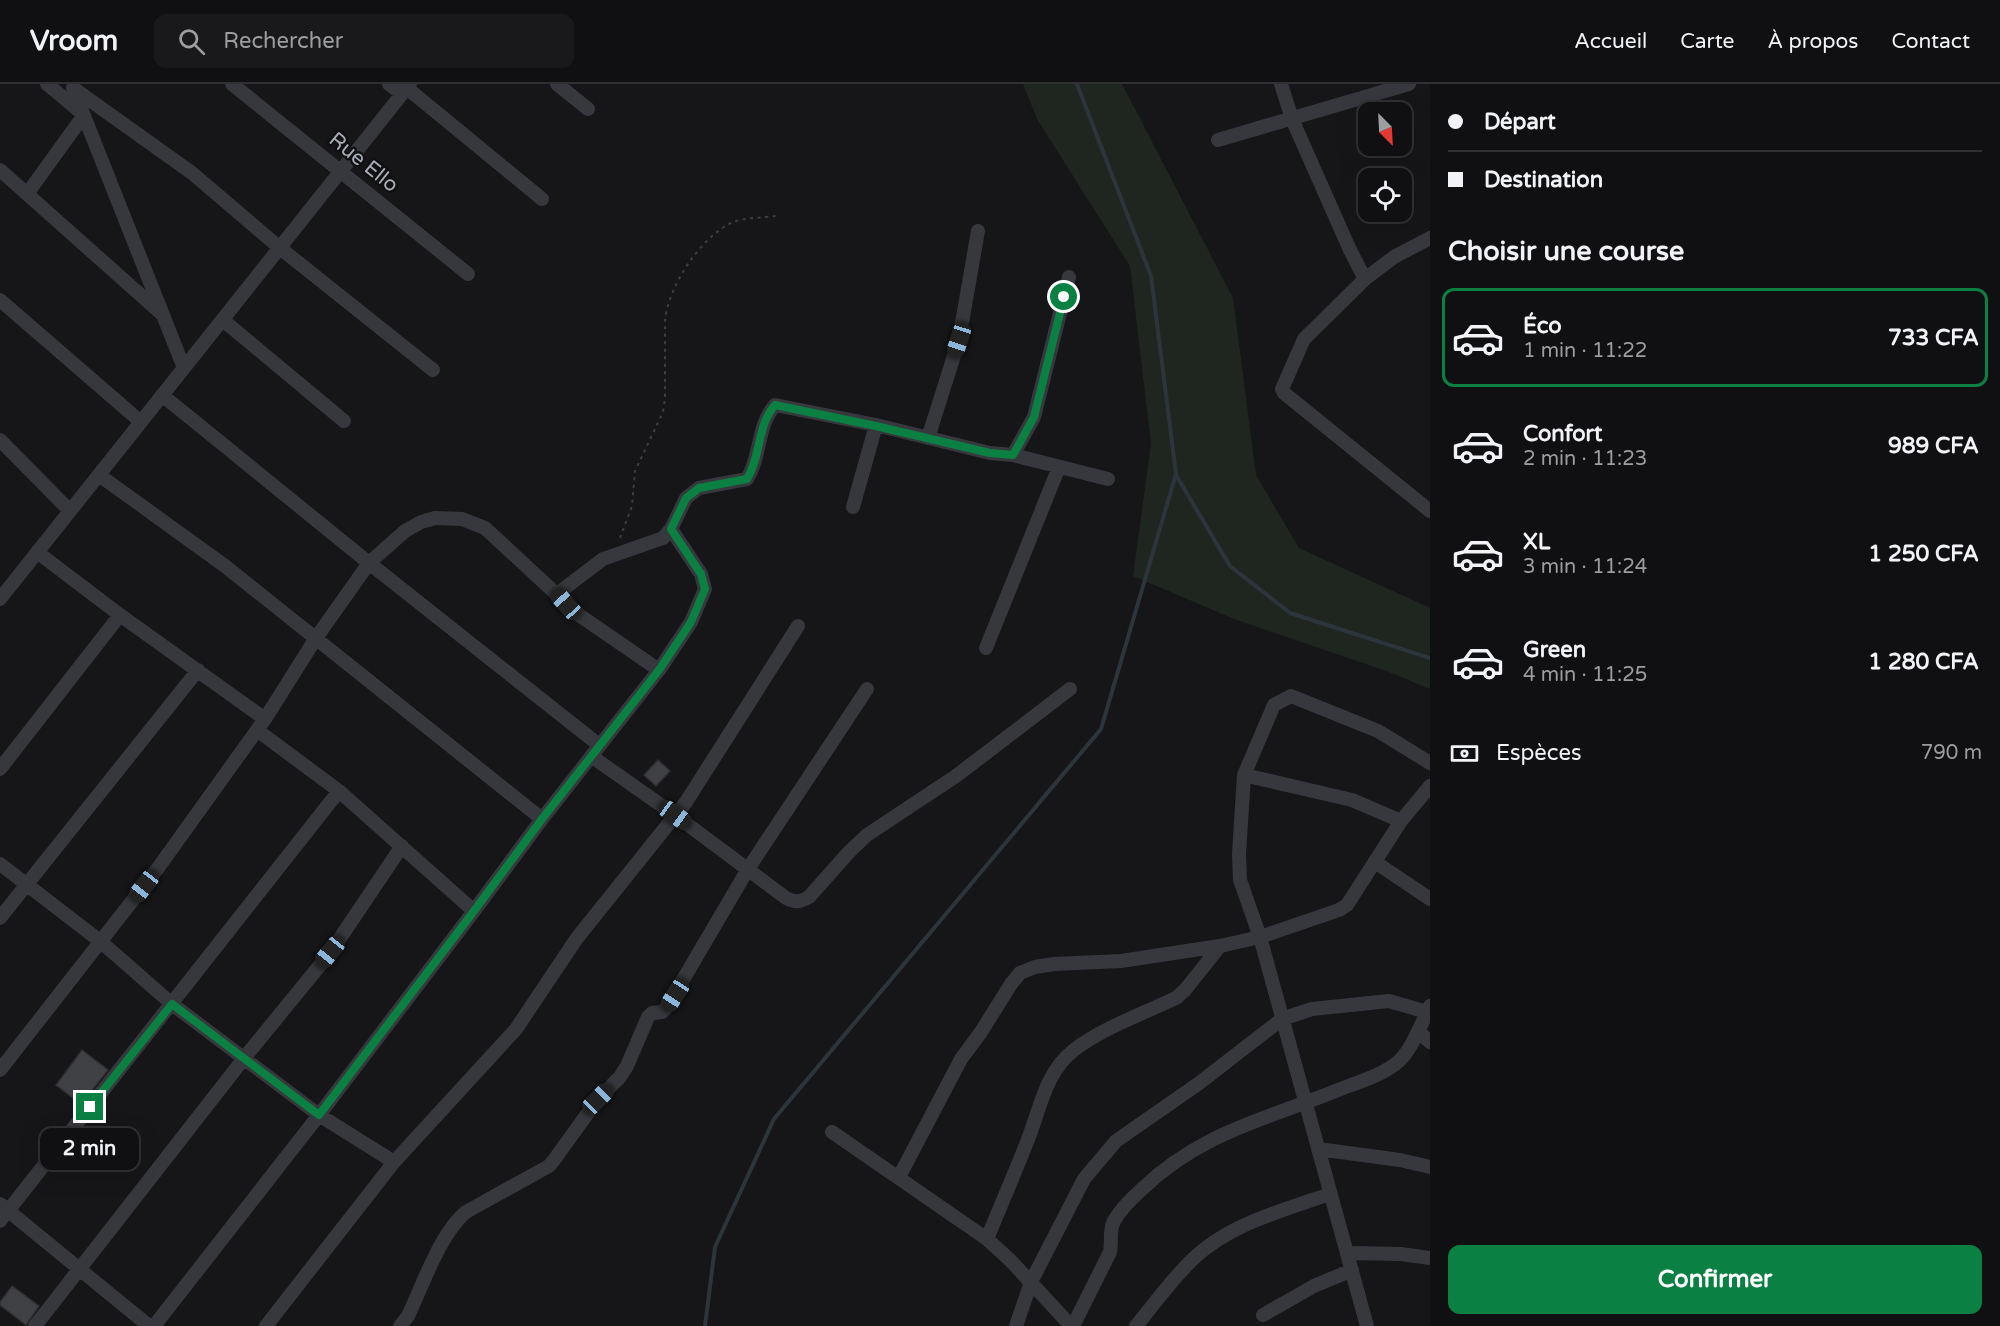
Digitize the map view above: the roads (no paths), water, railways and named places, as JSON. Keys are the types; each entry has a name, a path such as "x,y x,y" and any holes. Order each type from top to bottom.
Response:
{"street":[{"path":"47,84 84,115"},
{"name":"Rue Ello","path":"232,84 468,274"},
{"path":"389,84 406,89 542,199"},
{"path":"557,84 588,109"},
{"path":"1281,84 1292,119 1365,279"},
{"path":"1218,140 1408,84"},
{"path":"73,86 184,368"},
{"path":"73,86 192,173 280,248 433,370"},
{"path":"0,599 69,510 224,321 406,89"},
{"path":"27,194 84,115"},
{"path":"0,170 163,315"},
{"path":"928,438 959,340 978,231"},
{"path":"1430,238 1394,257 1365,279 1304,339 1282,389 1284,393 1430,511"},
{"path":"1013,455 1034,417 1069,277"},
{"path":"0,300 141,422"},
{"path":"224,321 344,421"},
{"path":"162,395 595,751 675,815 794,902 809,897 867,835 956,776 1070,689"},
{"path":"557,594 603,559 663,538 671,529 686,498 699,488 747,479 754,467 768,413 775,405 990,453 1013,455 1108,479"},
{"path":"853,507 876,426"},
{"path":"0,440 69,510"},
{"path":"986,648 1059,467"},
{"path":"99,475 225,566 542,819"},
{"path":"0,1070 158,868 265,719 316,638 369,563 405,531 421,522 435,518 462,519 485,528 501,546 579,615 659,670"},
{"path":"154,1326 319,1115 542,819 659,670 691,622 705,589 701,574 671,529"},
{"path":"38,552 120,615 265,719"},
{"path":"0,769 120,615"},
{"path":"266,1326 394,1162 516,1029 577,938 686,802 798,626"},
{"path":"0,918 198,670"},
{"path":"400,1326 408,1316 442,1244 457,1219 549,1166 598,1099 620,1077 648,1017 652,1013 662,1012 667,1007 683,983 723,908 867,689"},
{"path":"1367,1326 1349,1253 1330,1194 1260,937 1240,880 1239,854 1244,775 1274,705 1291,696 1378,731 1430,763"},
{"path":"257,730 339,791 474,911"},
{"path":"1244,775 1352,800 1401,822"},
{"path":"899,1177 962,1059 1020,973 1054,964 1121,961 1220,946 1260,937 1343,908 1401,822 1430,786"},
{"path":"149,1326 81,1269 3,1212 172,1004 339,791"},
{"path":"35,1326 330,952 402,846"},
{"path":"1375,862 1430,899"},
{"path":"0,864 100,941 172,1004 319,1115 394,1162"},
{"path":"987,1239 1028,1141 1052,1075 1061,1062 1073,1050 1089,1040 1176,998 1220,946"},
{"path":"832,1132 987,1239 1011,1261 1031,1282 1072,1326 1110,1252 1111,1228 1114,1220 1164,1169 1200,1145 1239,1127 1388,1070 1401,1059 1429,1009 1389,1001 1312,1009 1282,1019 1198,1084 1116,1141 1084,1179 1031,1282 1016,1326"},
{"path":"1418,1031 1430,1042"},
{"path":"1318,1149 1430,1167"},
{"path":"1136,1326 1194,1258 1220,1239 1250,1223 1330,1194"},
{"path":"1349,1253 1401,1254 1430,1258"},
{"path":"1263,1315 1314,1286 1352,1270"}],"waterway":[{"path":"705,1326 715,1247 774,1119 1101,729 1176,474 1151,276 1077,84"},
{"path":"1176,475 1230,566 1290,613 1430,658"}]}
